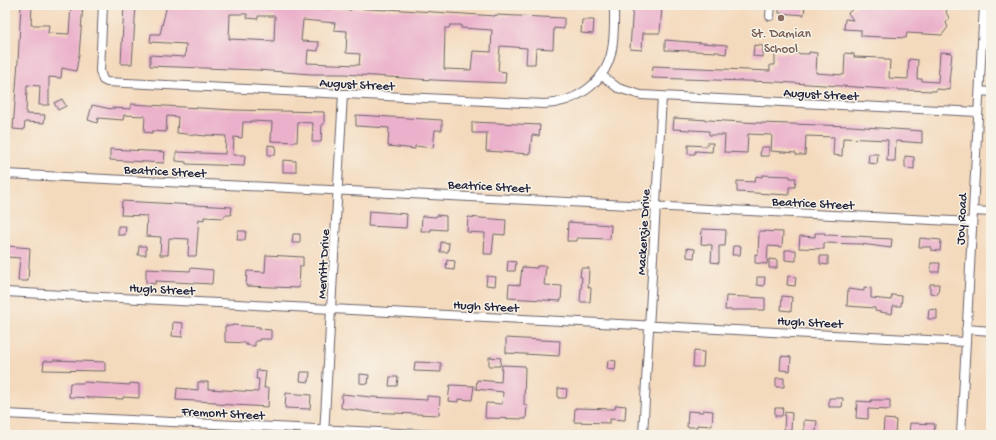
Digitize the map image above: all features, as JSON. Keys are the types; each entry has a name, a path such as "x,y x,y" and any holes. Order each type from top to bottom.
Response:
{"street":[{"name":"August Street","path":"103,5 100,71 103,80 112,83 551,104 578,96 591,86 601,75 611,56 613,43 614,5"},
{"path":"770,16 771,5"},
{"name":"Joy Road","path":"961,435 984,5"},
{"path":"601,75 611,84 628,92 640,95 662,96"},
{"path":"980,91 991,92"},
{"name":"Merritt Drive","path":"324,432 343,94"},
{"name":"August Street","path":"662,96 978,112"},
{"name":"Mackenzie Drive","path":"643,435 662,96"},
{"name":"Beatrice Street","path":"5,174 972,222"},
{"path":"972,211 991,212"},
{"name":"Hugh Street","path":"5,292 966,342"},
{"path":"966,330 991,331"},
{"name":"Fremont Street","path":"5,414 324,432 440,435"}],"building":[{"path":"21,5 32,5 31,25 49,25 48,33 69,34 71,5 83,5 79,55 76,71 62,68 61,78 49,77 49,105 39,105 40,86 27,85 26,114 45,115 44,123 25,122 24,130 13,129"},
{"path":"124,5 136,5 132,64 121,64"},
{"path":"167,5 292,5 310,8 351,10 351,8 387,9 495,16 564,18 564,29 554,28 553,49 536,48 535,64 526,64 527,48 500,46 498,71 506,72 505,83 344,74 311,74 257,70 150,66 150,55 185,57 186,44 150,42 151,34 160,34","holes":["230,14 247,14 247,18 258,19 258,16 275,16 274,41 229,39","303,20 335,23 334,30 347,31 346,53 360,54 359,65 307,63 308,50 318,51 319,42 301,41","450,25 461,25 461,28 492,30 491,52 473,51 471,70 444,69 445,28 449,28"]},
{"path":"633,5 662,6 660,33 643,33 642,50 630,49"},
{"name":"St. Damian School","path":"779,5 805,5 804,15 779,13"},
{"path":"858,5 947,5 948,8 946,12 949,18 946,23 948,27 942,35 907,33 906,38 861,36 861,30 844,29 845,19 853,20 848,13"},
{"path":"582,20 594,20 593,34 581,33"},
{"path":"665,40 727,45 726,54 719,52 665,50"},
{"path":"754,45 763,46 763,57 753,56"},
{"path":"809,52 817,53 816,73 844,75 845,53 854,54 854,57 884,58 884,60 890,60 889,78 908,79 909,59 918,60 917,79 922,79 922,81 938,82 940,52 952,53 949,82 950,90 903,90 777,82 652,78 653,66 770,71 770,65 775,65 775,53 809,54"},
{"path":"62,99 66,106 58,110 54,103"},
{"path":"131,104 234,110 324,112 324,124 322,124 321,142 312,142 313,123 298,122 297,142 271,141 272,122 243,122 242,138 234,137 233,155 245,155 244,166 186,164 186,162 176,161 176,152 225,154 226,136 206,136 177,133 178,117 167,116 166,132 152,131 152,133 144,132 145,116 124,115 123,120 98,118 97,123 88,120 92,105 111,109 131,109"},
{"path":"356,115 442,120 442,130 435,130 433,148 415,146 415,149 388,146 389,128 356,126"},
{"path":"674,118 851,126 922,131 922,143 896,141 895,161 887,161 888,140 843,138 842,156 833,155 834,137 806,136 805,155 796,155 796,153 771,151 772,135 748,134 747,153 724,152 725,135 709,135 709,131 673,129"},
{"path":"472,122 540,125 539,136 532,135 530,154 486,151 487,133 472,133"},
{"path":"707,143 713,143 712,152 695,151 695,154 688,154 688,145 707,146"},
{"path":"268,145 276,146 275,155 268,155"},
{"path":"761,147 769,147 769,156 760,156"},
{"path":"110,149 165,152 164,163 110,160"},
{"path":"869,154 878,154 877,164 868,163"},
{"path":"905,156 914,157 914,169 905,168"},
{"path":"283,160 296,161 296,172 283,172"},
{"path":"762,175 790,176 790,178 796,178 795,187 789,187 789,195 737,192 737,181 755,182 756,176 762,177"},
{"path":"122,201 232,207 231,215 225,215 224,218 204,217 204,220 199,219 196,256 188,256 189,239 169,238 168,255 160,255 161,237 146,236 147,216 121,215"},
{"path":"369,211 407,214 406,228 368,226"},
{"path":"437,215 446,216 446,230 431,229 431,231 421,231 422,216 436,217"},
{"path":"468,217 506,220 505,235 494,234 492,254 484,254 485,233 467,232"},
{"path":"568,222 611,225 610,239 577,238 577,241 567,241"},
{"path":"118,226 126,226 125,235 118,235"},
{"path":"702,229 726,230 725,246 719,246 719,263 711,262 712,245 701,244"},
{"path":"238,231 246,231 245,240 237,240"},
{"path":"759,231 783,232 782,247 768,246 767,264 755,263 755,254 758,255"},
{"path":"815,233 825,233 825,235 892,239 891,248 861,244 824,243 824,249 799,248 800,236 815,237"},
{"path":"293,234 300,234 300,243 292,243"},
{"path":"920,238 941,240 940,251 931,250 931,247 919,247"},
{"path":"441,242 449,243 448,252 440,252"},
{"path":"8,246 30,248 28,281 18,281 20,258 7,257"},
{"path":"139,246 146,246 146,255 138,255"},
{"path":"733,246 741,246 740,255 732,255"},
{"path":"687,248 695,249 694,258 687,257"},
{"path":"785,250 796,250 796,261 785,260"},
{"path":"266,255 303,257 303,266 300,266 299,288 246,286 247,271 265,272"},
{"path":"820,256 828,256 828,265 820,264"},
{"path":"769,259 777,260 777,268 769,268"},
{"path":"447,260 455,261 454,270 446,269"},
{"path":"508,261 516,262 515,271 507,271"},
{"path":"931,263 940,263 939,272 931,272"},
{"path":"537,266 546,266 544,285 562,286 561,301 508,298 509,284 520,285 522,267 537,268"},
{"path":"191,268 213,270 212,284 156,281 155,284 146,283 146,269 190,271"},
{"path":"581,268 589,268 588,287 591,288 590,302 580,302 582,277 580,277"},
{"path":"487,276 496,277 495,286 486,285"},
{"path":"788,276 796,277 795,286 787,285"},
{"path":"757,277 765,277 764,286 757,285"},
{"path":"930,284 939,284 938,294 930,293"},
{"path":"864,287 871,288 871,298 891,300 892,295 902,296 901,306 893,306 892,314 875,311 875,308 847,306 848,289 864,291"},
{"path":"726,296 765,298 765,310 725,310"},
{"path":"782,296 792,297 791,311 781,310"},
{"path":"929,309 937,310 937,319 928,319"},
{"path":"173,322 183,323 182,337 172,336"},
{"path":"225,326 260,327 260,329 271,330 271,339 259,339 259,341 255,341 255,346 246,345 246,343 225,342"},
{"path":"506,338 560,341 559,356 506,353"},
{"path":"694,351 704,352 703,367 693,367"},
{"path":"781,356 791,357 790,371 780,370"},
{"path":"489,357 501,358 500,366 489,366"},
{"path":"608,360 616,361 615,370 607,369"},
{"path":"44,361 105,362 105,371 43,370"},
{"path":"415,362 441,363 441,372 414,371"},
{"path":"502,365 525,366 524,405 527,405 526,419 485,418 486,403 502,404 503,392 476,389 477,380 501,382"},
{"path":"257,370 266,371 264,388 269,388 268,407 176,400 177,388 198,390 198,382 208,382 208,389 258,392 259,379 256,379"},
{"path":"301,372 310,372 309,382 300,381"},
{"path":"360,374 369,375 368,384 360,383"},
{"path":"390,377 398,377 397,386 389,386"},
{"path":"776,378 784,378 784,387 776,387"},
{"path":"84,382 130,385 130,383 139,384 139,398 123,397 123,399 69,397 70,383"},
{"path":"450,385 474,386 472,400 458,399 458,402 448,401"},
{"path":"558,388 567,389 566,398 558,398"},
{"path":"286,393 311,395 310,409 285,408"},
{"path":"342,394 427,400 427,396 440,397 439,415 369,412 341,408"},
{"path":"829,398 843,398 842,407 829,407"},
{"path":"871,400 890,400 890,410 868,409 868,419 856,418 857,401 871,402"},
{"path":"616,405 626,406 625,420 610,419 610,423 574,422 575,408 615,409"},
{"path":"775,408 783,408 782,416 775,416"},
{"path":"703,410 713,411 712,426 697,425 697,427 687,427 688,411 703,412"},
{"path":"785,412 792,413 791,430 784,430"},
{"path":"884,419 896,420 895,435 883,434"},
{"path":"804,420 817,421 816,432 804,431"},
{"path":"910,423 935,424 934,435 909,435"}],"place":[{"name":"St. Damian School","path":"781,18"}]}
